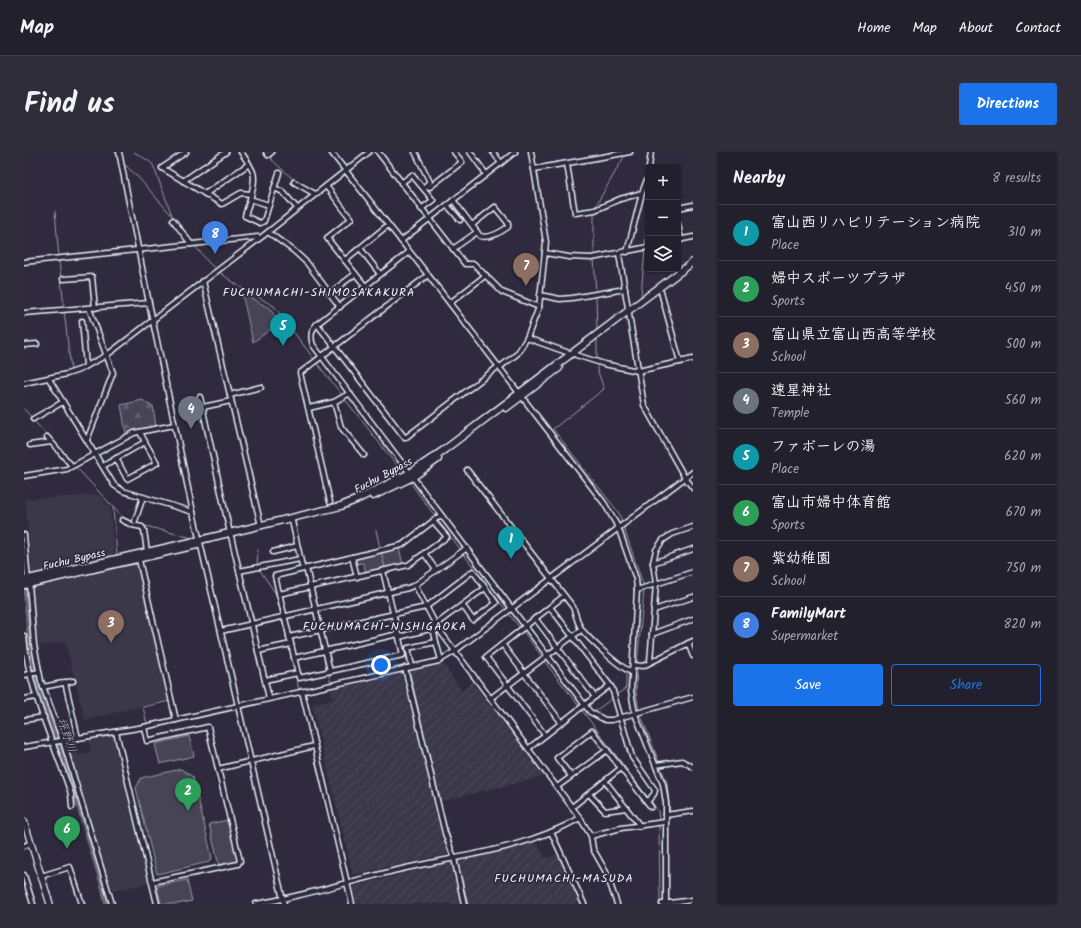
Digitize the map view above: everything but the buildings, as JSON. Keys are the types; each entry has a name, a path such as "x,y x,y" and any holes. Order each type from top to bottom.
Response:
{"highway":[{"name":"Fuchu Bypass","path":"230,534 292,521 350,506 412,475 630,312 693,262"},
{"name":"Fuchu Bypass","path":"630,312 661,292 693,267"},
{"name":"Fuchu Bypass","path":"26,582 138,560 230,534 341,506 358,500 412,475"},
{"name":"Fuchu Bypass","path":"26,582 147,552 200,542"}],"main road":[{"path":"24,821 50,904"}],"street":[{"path":"119,152 174,426 283,902"},
{"path":"186,152 162,168 222,204 241,193 269,205"},
{"path":"183,181 226,152"},
{"path":"241,152 249,164 254,177 254,183 245,216 260,223 264,220 278,173"},
{"path":"266,152 268,155 272,152"},
{"path":"331,152 450,303 604,503 618,528 634,573 638,590 631,691 635,714 663,784 666,803 664,904 693,900"},
{"path":"24,383 49,379 67,374 107,355 259,237 268,232 369,152"},
{"path":"378,152 465,264 474,264 502,292 539,306"},
{"path":"424,187 430,187 462,162 454,152"},
{"path":"470,152 486,174"},
{"path":"493,152 501,163"},
{"path":"401,241 515,152"},
{"path":"317,324 405,438 517,354 527,338 539,306 546,242 531,152"},
{"path":"534,170 630,152"},
{"path":"649,164 651,152"},
{"path":"416,153 430,182 424,187"},
{"path":"205,194 249,164"},
{"path":"567,164 576,214 595,210 620,199 642,193"},
{"path":"401,183 412,175 424,187 432,200 421,209"},
{"path":"294,182 315,194"},
{"path":"326,186 351,219 327,238 366,287"},
{"path":"274,188 283,192 297,208"},
{"path":"627,252 642,193 645,188"},
{"path":"453,200 480,236 484,237 501,232 508,227 508,223 495,207 472,225"},
{"path":"447,205 460,220"},
{"path":"681,207 693,205"},
{"path":"172,220 192,244"},
{"path":"345,260 388,226"},
{"path":"268,232 294,250 307,263 340,306"},
{"path":"453,249 477,232"},
{"path":"24,262 259,237"},
{"path":"681,240 693,237"},
{"path":"360,248 380,274"},
{"path":"545,253 569,257 592,258 619,254 645,248"},
{"path":"409,252 317,324 313,328 312,341 590,712 604,720 612,720 693,697"},
{"path":"619,254 630,312 644,405 685,478 693,488"},
{"path":"330,294 355,274"},
{"path":"330,502 300,373 428,275"},
{"path":"450,303 486,275"},
{"path":"63,279 92,277 95,308"},
{"path":"203,281 261,526"},
{"path":"540,295 560,299 625,289"},
{"path":"661,292 680,362"},
{"path":"24,313 149,303"},
{"path":"87,440 113,373 89,308"},
{"path":"82,321 86,366"},
{"path":"527,338 604,364 638,371 693,359"},
{"path":"24,345 37,344"},
{"path":"49,379 114,485 119,489 193,512"},
{"path":"230,395 261,387"},
{"path":"309,408 334,402 350,393"},
{"path":"200,397 230,534 269,698"},
{"path":"203,407 231,401"},
{"path":"33,419 63,402"},
{"path":"334,402 341,427 364,455"},
{"path":"24,476 67,469 134,433 174,426"},
{"path":"116,458 127,479 157,462 140,432"},
{"path":"47,437 72,466"},
{"path":"30,445 51,442"},
{"path":"103,466 145,442"},
{"path":"467,470 573,608 581,630 613,659 628,671 632,672"},
{"path":"24,747 144,728 269,698 441,660 693,472"},
{"path":"135,521 143,497"},
{"path":"383,571 403,654 299,678 275,576 304,567 352,557 402,544 441,515"},
{"path":"122,520 132,525 142,527 144,530 147,552"},
{"path":"292,521 300,559 310,587 330,671"},
{"path":"279,594 408,565 447,536 433,521"},
{"path":"650,662 656,584 653,563 656,550 663,540 672,534 693,527"},
{"path":"24,535 26,582 39,672 63,741 112,904"},
{"path":"273,552 297,546"},
{"path":"221,631 388,593 415,585 467,548"},
{"path":"653,563 693,549"},
{"path":"424,553 436,570"},
{"path":"352,557 357,577"},
{"path":"239,571 300,559"},
{"path":"138,560 176,720"},
{"path":"289,637 426,607 473,571 496,603 473,620 463,606"},
{"path":"638,590 693,572"},
{"path":"415,585 435,627 491,698 580,818 591,836 593,850 606,872 617,904"},
{"path":"294,658 435,627 486,588"},
{"path":"545,735 486,657 564,596"},
{"path":"654,610 693,597"},
{"path":"550,607 612,688 632,757 655,790 654,794 646,802"},
{"path":"535,618 595,697"},
{"path":"652,634 693,619"},
{"path":"435,627 436,642 441,660"},
{"path":"491,698 581,630"},
{"path":"24,636 24,646 36,697 69,788 72,807"},
{"path":"633,664 643,666 693,641"},
{"path":"412,666 408,648 436,642"},
{"path":"688,643 693,656"},
{"path":"258,651 290,644"},
{"path":"502,644 561,722"},
{"path":"406,668 445,833 454,858 464,904"},
{"path":"24,675 39,672"},
{"path":"265,680 298,673"},
{"path":"43,687 73,680"},
{"path":"65,682 78,738"},
{"path":"528,748 610,685"},
{"path":"302,691 352,904"},
{"path":"24,699 36,697"},
{"path":"24,720 44,717"},
{"path":"144,728 147,741 208,727 240,861 238,864 152,882"},
{"path":"571,776 557,758 592,731 651,807"},
{"path":"116,732 157,903 152,904"},
{"path":"218,769 314,746"},
{"path":"557,787 607,750"},
{"path":"656,765 682,761 693,767"},
{"path":"572,807 621,768"},
{"path":"605,781 640,826"},
{"path":"69,788 77,786"},
{"path":"589,794 604,811 626,808"},
{"path":"666,815 693,811"},
{"path":"256,904 283,902 347,883 527,841 551,832 580,818"},
{"path":"591,836 621,828 665,822"},
{"path":"551,832 584,904"},
{"path":"24,846 31,844"},
{"path":"41,876 70,867 82,904"},
{"path":"24,875 33,904"}],"shaded area":[{"path":"99,495 110,508 114,556 32,574 25,499"},
{"path":"137,564 169,700 85,720 65,641 39,646 31,588"},
{"path":"443,663 462,691 472,682 545,776 434,803 447,854 353,875 312,704 333,699 330,689"},
{"path":"116,734 151,883 110,891 64,743 68,743 80,755 91,753 88,739"},
{"path":"535,841 546,859 557,854 581,904 356,904 352,887"}],"green space":[{"path":"242,293 269,308 280,323 253,342"},
{"path":"143,400 147,404 153,406 156,427 134,430 126,434 121,405"},
{"path":"399,547 403,565 366,573 363,563 356,564 356,557"},
{"path":"189,736 194,756 160,764 155,744"},
{"path":"181,769 193,777 212,858 209,862 157,874 136,788 141,778"},
{"path":"228,820 237,859 236,862 219,866 209,824"},
{"path":"187,880 192,901 177,904 161,904 157,886"}],"waterway":[{"path":"115,152 118,156"},
{"path":"134,152 153,165 172,215"},
{"path":"270,155 272,160 293,179"},
{"path":"594,209 625,155"},
{"path":"651,164 652,160"},
{"path":"123,163 137,176 175,219"},
{"path":"55,211 59,258"},
{"path":"594,212 594,255"},
{"path":"178,224 192,242"},
{"path":"195,246 217,270"},
{"path":"641,296 645,249"},
{"path":"594,258 596,293"},
{"path":"59,261 64,307"},
{"path":"219,272 240,287 274,306 314,359"},
{"path":"596,296 597,331"},
{"path":"64,310 71,370"},
{"path":"597,338 597,359"},
{"path":"316,362 342,395"},
{"path":"597,364 597,369 604,389 553,429 619,513 622,522"},
{"path":"344,398 398,467"},
{"path":"24,409 32,418"},
{"path":"34,421 48,436"},
{"path":"76,467 124,519 192,538"},
{"path":"412,485 435,516"},
{"path":"113,508 117,556"},
{"path":"437,519 461,550"},
{"path":"623,525 644,587"},
{"path":"376,530 380,548"},
{"path":"257,566 258,550"},
{"path":"381,551 385,568"},
{"path":"462,552 506,610"},
{"path":"119,567 138,564 147,604"},
{"path":"259,569 276,594 281,615"},
{"name":"坪野川","path":"24,570 31,650 37,682 73,785 104,889 107,904"},
{"path":"304,571 308,585"},
{"path":"309,588 313,608"},
{"path":"637,664 644,590"},
{"path":"391,594 395,612"},
{"path":"314,612 318,630"},
{"path":"508,613 520,628"},
{"path":"396,616 401,636"},
{"path":"282,619 288,643"},
{"path":"522,630 543,658"},
{"path":"319,633 323,649"},
{"path":"402,639 408,667"},
{"path":"289,646 295,672"},
{"path":"324,652 328,671"},
{"path":"544,661 579,706"},
{"path":"637,668 636,692 639,710"},
{"path":"409,670 445,821 456,857"},
{"path":"329,674 330,681"},
{"path":"616,695 626,688 626,674"},
{"path":"296,675 299,691"},
{"path":"300,694 313,746"},
{"path":"594,712 614,697"},
{"path":"147,724 143,707 170,701"},
{"path":"581,709 649,799"},
{"path":"640,713 659,762"},
{"path":"313,749 345,882"},
{"path":"660,765 667,783 670,813"},
{"path":"651,801 658,811 659,821"},
{"path":"659,825 660,904"},
{"path":"457,860 468,904"},
{"path":"345,885 350,904"}],"place":[{"name":"FamilyMart","path":"215,254"},
{"name":"紫幼稚園","path":"526,286"},
{"name":"ファボーレの湯","path":"283,346"},
{"name":"速星神社","path":"191,429"},
{"name":"富山西リハビリテーション病院","path":"511,559"},
{"name":"富山県立富山西高等学校","path":"111,643"},
{"name":"婦中スポーツプラザ","path":"188,811"},
{"name":"富山市婦中体育館","path":"67,849"}],"district":[{"name":"FUCHUMACHI-SHIMOSAKAKURA","path":"319,292"},
{"name":"FUCHUMACHI-NISHIGAOKA","path":"385,626"},
{"name":"FUCHUMACHI-MASUDA","path":"564,878"}]}
